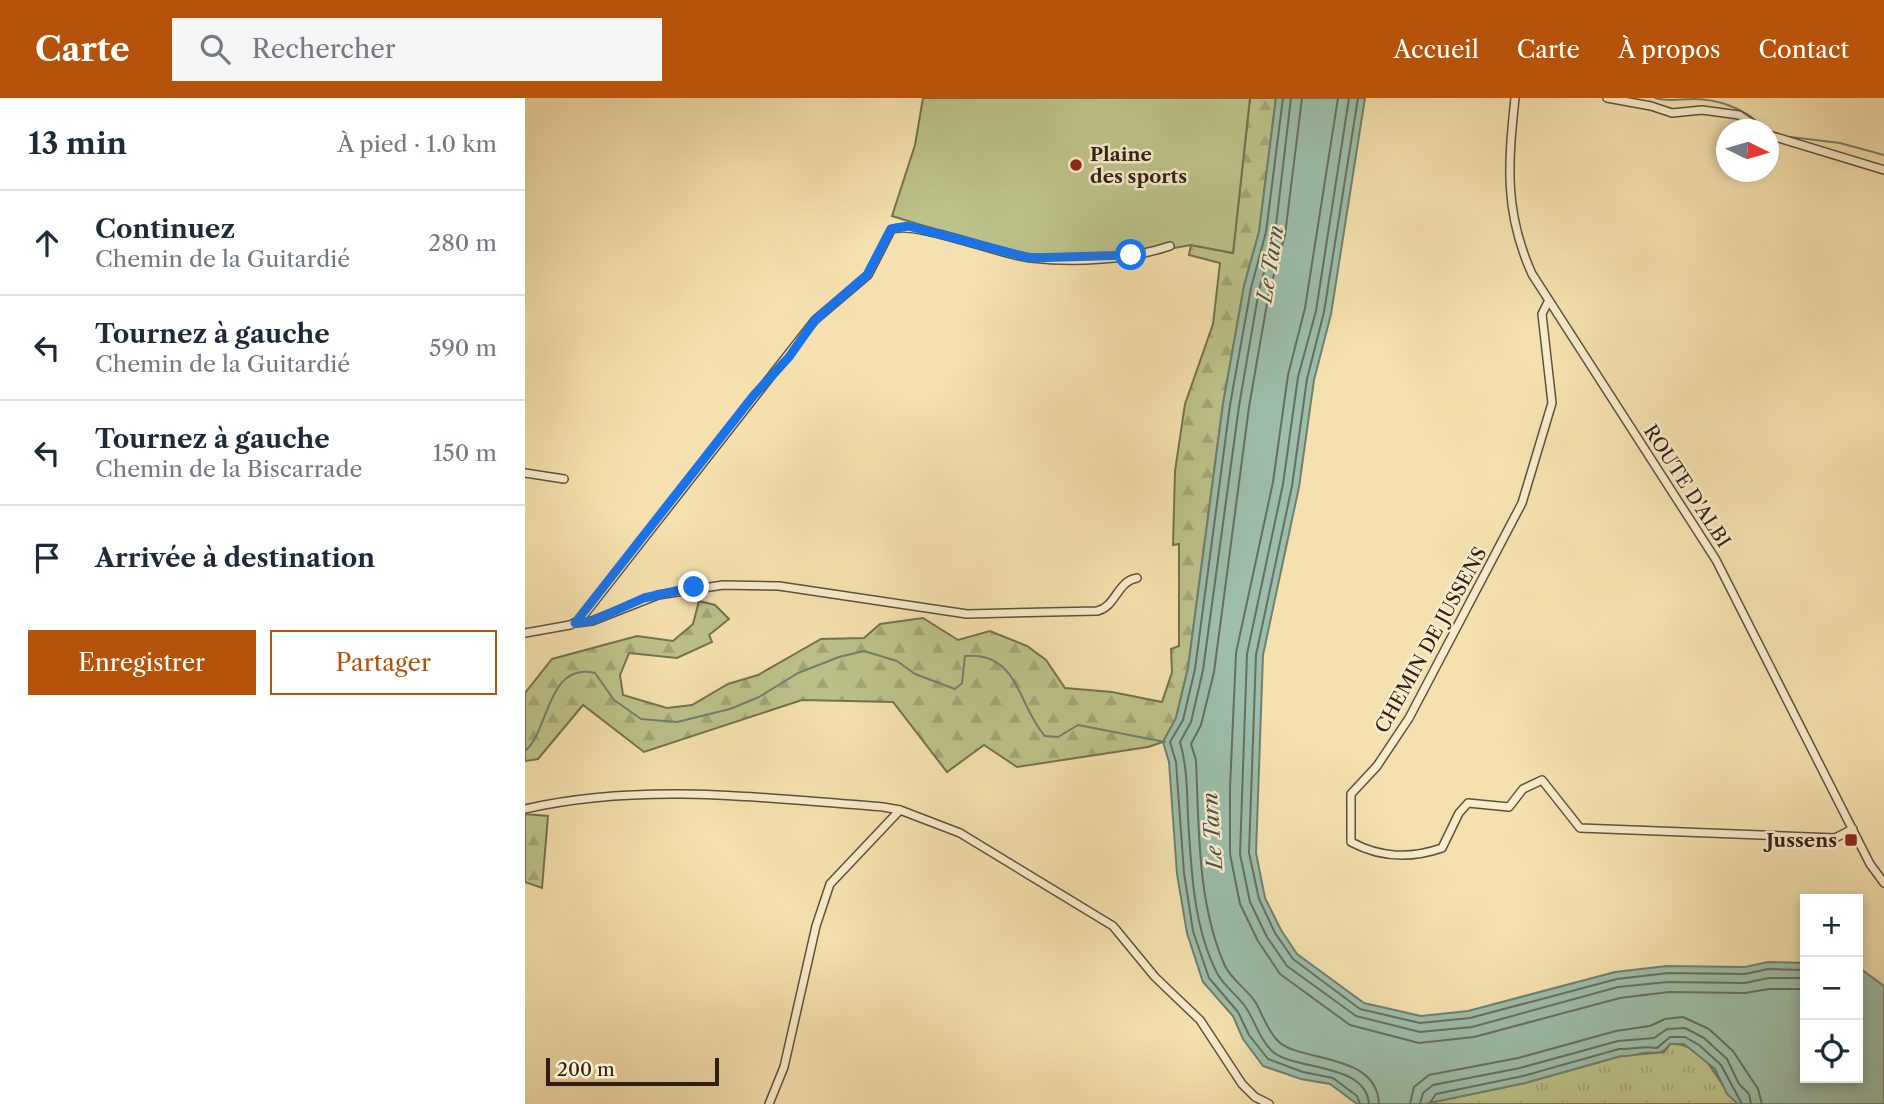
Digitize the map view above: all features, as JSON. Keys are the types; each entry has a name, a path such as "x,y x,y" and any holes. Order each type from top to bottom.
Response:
{"street":[{"path":"1515,99 1524,98"},
{"path":"1607,98 1672,113 1702,110 1738,115 1744,119"},
{"name":"ROUTE D'ALBI","path":"1515,99 1509,183 1513,225 1532,274 1716,560 1870,864 1884,883"},
{"path":"1779,138 1884,170"},
{"path":"575,623 754,395 789,357 815,320 867,275 891,229 908,226 1003,253 1043,259 1131,255 1170,246"},
{"name":"CHEMIN DE JUSSENS","path":"1548,302 1542,314 1550,359 1552,402 1522,503 1409,718 1377,766 1351,794 1352,842 1371,853 1387,856 1423,854 1442,848 1459,813 1468,803 1509,807 1523,789 1542,780 1580,828 1835,838 1853,829"},
{"path":"525,473 564,479"},
{"path":"525,633 592,621 658,594 723,585 779,586 914,608 977,615 1097,611 1107,607 1126,582 1137,578"},
{"path":"525,809 666,794 729,795 900,810 960,833 1113,926 1155,977 1200,1020 1242,1084 1255,1097 1269,1104"},
{"path":"769,1104 784,1067 816,926 830,884 900,810"}],"green space":[{"name":"Plaine des sports","path":"923,98 1250,98 1233,253 1191,245 1146,253 1043,257 1009,252 892,216 915,145"},
{"path":"1250,98 1276,98 1259,232 1244,286 1223,404 1188,668 1176,718 1163,742 1148,747 1017,767 984,745 947,772 893,702 802,700 644,752 583,705 538,759 525,761 525,693 552,659 637,636 673,641 693,624 699,601 715,605 729,619 709,635 712,642 677,658 629,653 620,675 623,695 667,708 692,705 728,684 758,675 821,639 864,638 880,624 923,618 958,640 990,631 1027,646 1046,660 1065,688 1112,692 1162,702 1172,672 1171,649 1179,646 1179,544 1173,545 1175,471 1185,404 1213,324 1220,263 1189,255 1191,245 1233,253"},
{"path":"525,814 548,816 542,888 525,882"},
{"path":"1670,1044 1683,1045 1702,1057 1738,1104 1424,1104 1525,1083 1621,1056 1664,1052"}],"water":[{"name":"Le Tarn","path":"1276,98 1365,98 1331,314 1314,380 1299,487 1263,655 1256,853 1265,898 1297,954 1364,1003 1421,1016 1468,1011 1615,972 1667,966 1745,967 1768,962 1800,963 1800,1083 1863,1083 1863,971 1884,986 1884,1104 1738,1104 1727,1094 1715,1069 1684,1044 1670,1044 1661,1052 1621,1056 1525,1083 1424,1104 1357,1104 1330,1084 1301,1079 1263,1066 1243,1039 1233,1016 1203,982 1187,933 1177,874 1169,762 1163,742 1176,718 1188,668 1223,404 1244,286 1259,232"}],"waterway":[{"path":"1655,98 1703,99 1737,109 1753,119"},
{"path":"1782,136 1840,143 1884,155"},
{"path":"525,751 533,742 558,687 567,677 579,672 595,673 614,700 641,719 677,722 730,709 759,697 798,673 839,657 864,651 897,661 915,674 955,689 962,683 965,656 983,657 996,662 1007,671 1015,683 1045,736 1058,737 1078,725 1165,742"}],"place":[{"name":"Plaine des sports","path":"1076,165"},
{"name":"Jussens","path":"1851,840"}],"route":[{"path":"694,587 644,598 592,621 575,623 584,615 754,395 778,371 815,320 867,275 891,229 908,226 1030,258 1072,259 1131,255"}]}
